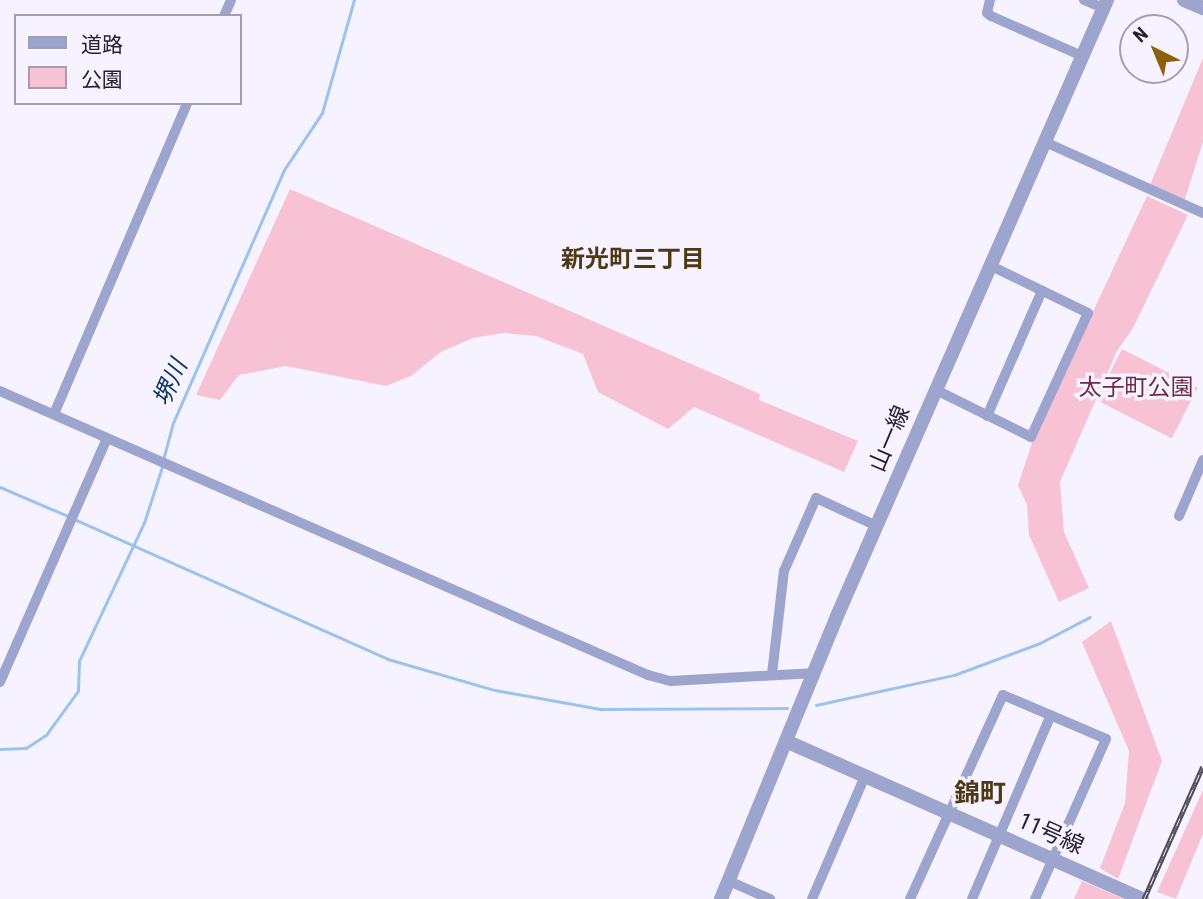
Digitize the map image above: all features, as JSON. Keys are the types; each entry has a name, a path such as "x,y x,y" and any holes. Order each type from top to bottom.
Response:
{"street":[{"path":"990,0 987,13 991,16 1082,56"},
{"path":"1084,0 1105,4"},
{"path":"1184,0 1203,8"},
{"name":"山一線","path":"720,899 877,526 1105,4"},
{"path":"54,414 186,105"},
{"path":"1045,142 1203,213"},
{"path":"936,390 1031,437 1088,313 991,266"},
{"path":"987,416 1042,290"},
{"path":"0,391 648,675 671,681 815,673"},
{"path":"0,682 107,438"},
{"path":"1179,516 1203,460"},
{"path":"772,674 784,571 816,498 877,526"},
{"path":"910,899 1003,695 1106,739 1035,899"},
{"path":"972,899 1051,715"},
{"name":"11号線","path":"788,742 1142,899"},
{"path":"812,899 865,776"},
{"path":"729,881 770,899"}],"green space":[{"path":"1203,58 1203,142 1185,199 1150,185"},
{"path":"290,189 760,394 759,400 858,441 844,472 694,407 668,429 598,392 583,354 536,336 504,333 473,338 441,352 411,376 386,386 286,366 239,375 220,400 196,395"},
{"path":"1147,196 1188,215 1133,328 1117,351 1060,482 1064,532 1089,588 1059,602 1029,535 1027,505 1018,485 1033,440"},
{"name":"太子町公園","path":"1122,349 1198,388 1172,438 1096,400"},
{"path":"1111,621 1162,761 1118,879 1100,868 1125,803 1129,751 1082,642"},
{"path":"1203,790 1203,834 1176,899 1157,892"},
{"path":"1082,881 1124,899 1074,899"}],"waterway":[{"name":"堺川","path":"163,460 173,423 284,170 322,113 354,0"},
{"name":"堺川","path":"0,749 26,748 46,735 78,691 79,661 144,523 162,467"},
{"path":"0,487 68,516"},
{"path":"74,519 388,659 495,690 601,709 787,708"},
{"path":"816,705 954,675 1040,643 1090,617"}],"railway":[{"path":"1144,899 1203,766"}],"district":[{"name":"新光町三丁目","path":"633,260"},
{"name":"錦町","path":"980,794"}]}
